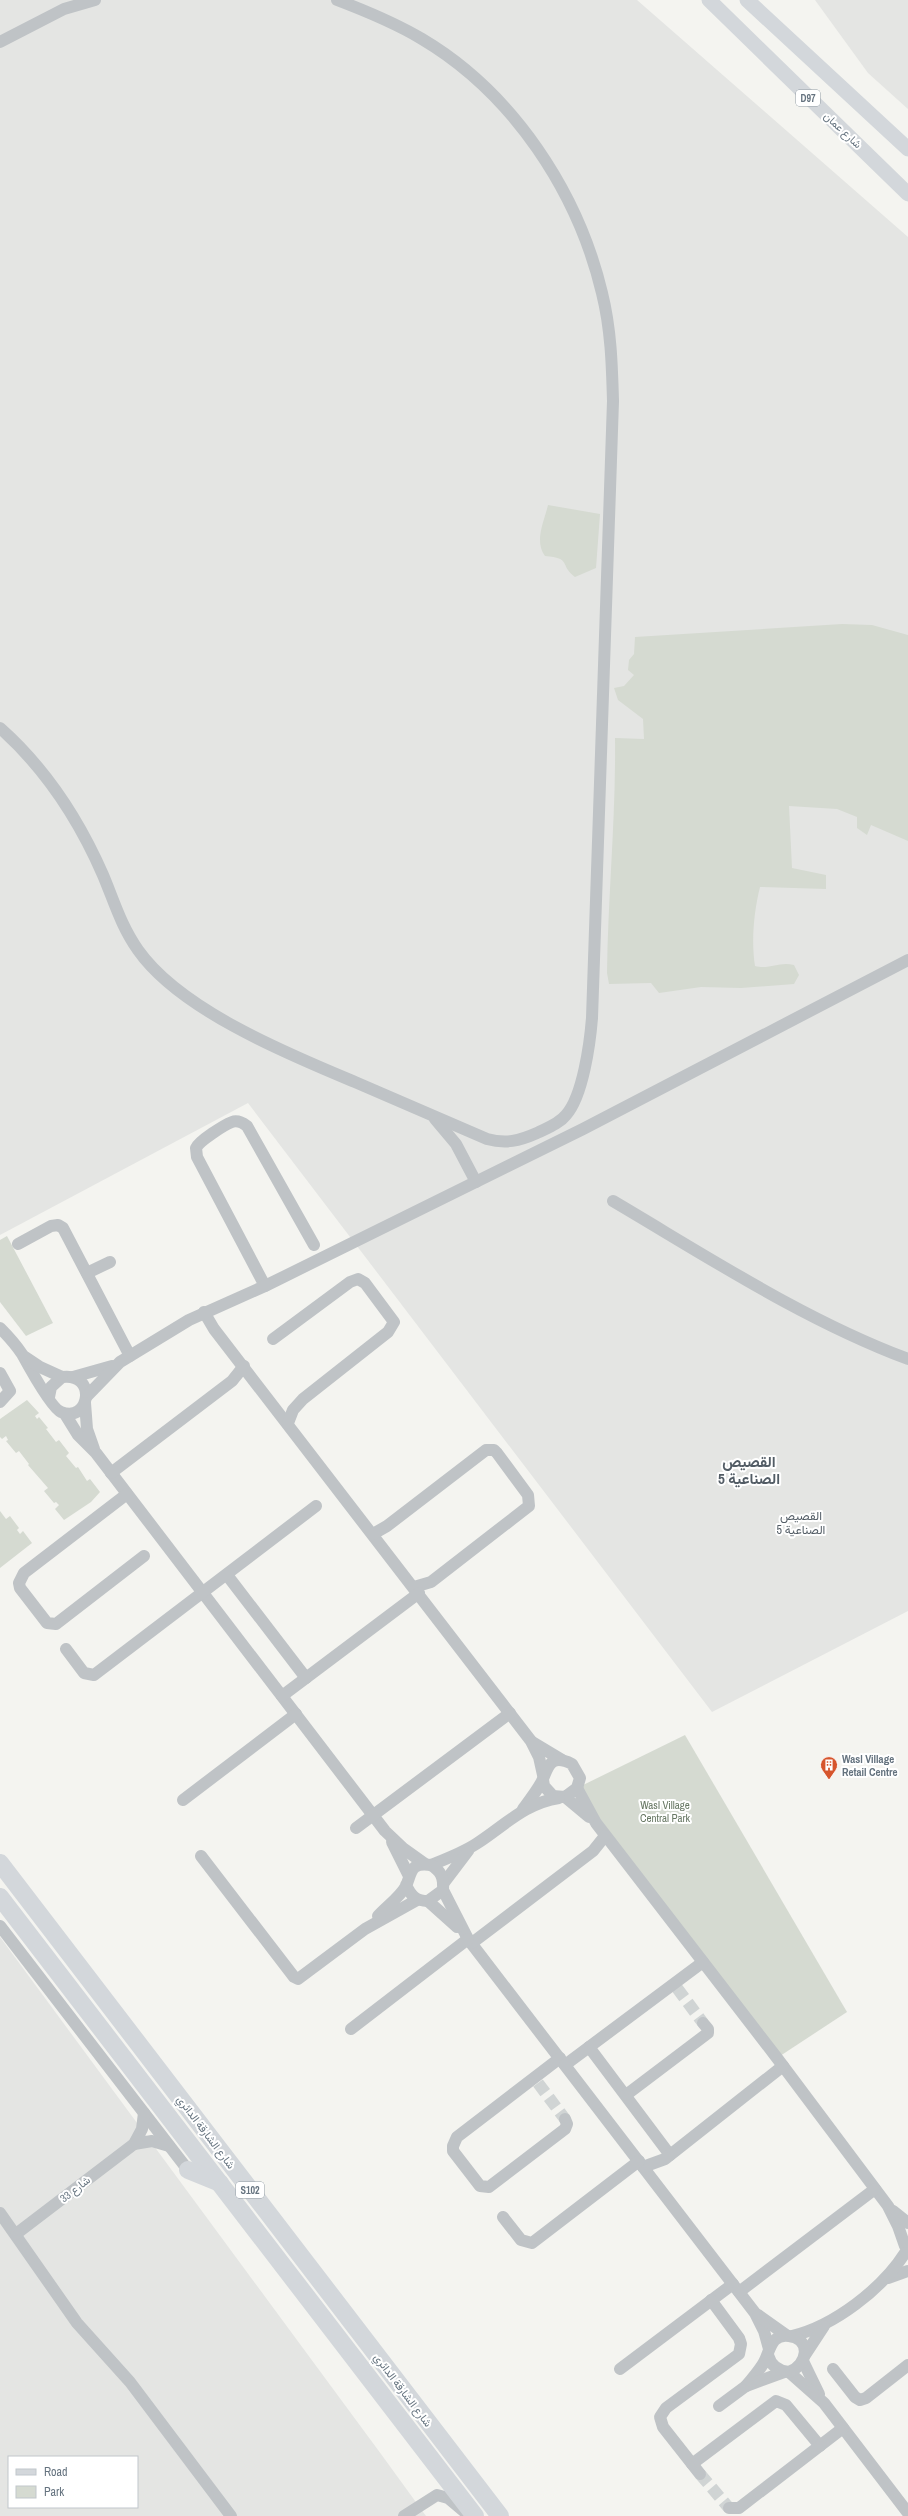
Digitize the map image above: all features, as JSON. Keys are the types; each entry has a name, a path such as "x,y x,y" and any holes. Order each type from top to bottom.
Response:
{"highway":[{"name":"شارع الشارقة الدائري","path":"0,1863 500,2516"},
{"name":"شارع الشارقة الدائري","path":"0,1897 222,2184 475,2516"},
{"path":"188,2170 222,2184"}],"main road":[{"name":"شارع عمان","path":"709,0 908,194"},
{"name":"D97","path":"747,0 908,149"}],"street":[{"path":"0,42 64,9 95,0"},
{"path":"0,728 46,778 68,809 87,841 128,936 150,966 164,980 195,1002 267,1043 487,1139 506,1142 516,1141 556,1123 566,1115 573,1102 585,1065 592,1018 613,401 611,347 603,294 587,242 564,192 536,146 503,106 465,70 410,32 377,15 337,0"},
{"path":"49,1397 54,1383 68,1377 125,1359 207,1311 265,1286 476,1182 908,960"},
{"path":"428,1114 442,1127 456,1144 476,1182"},
{"path":"265,1286 196,1152 200,1141 232,1122 243,1123 247,1126 314,1245"},
{"path":"613,1201 784,1300 848,1332 908,1359"},
{"path":"18,1244 51,1226 58,1225 63,1228 87,1274 125,1359"},
{"path":"87,1274 110,1262"},
{"path":"273,1339 350,1282 358,1279 365,1283 394,1322 388,1332 303,1399 294,1410 288,1423"},
{"path":"207,1311 214,1329 222,1337 417,1590 531,1741 539,1757 543,1778 548,1792 562,1797 596,1823"},
{"path":"0,1328 21,1353 49,1397 54,1408 65,1414 78,1435 96,1453 386,1831 404,1849 440,1872 443,1887 470,1941 755,2313 764,2331 768,2352 773,2366 786,2372 824,2403"},
{"path":"21,1353 40,1367 68,1377 83,1385 86,1400 86,1429 96,1453"},
{"path":"65,1414 77,1412 86,1400 125,1359"},
{"path":"111,1473 232,1381 244,1366"},
{"path":"0,1373 10,1392 0,1402"},
{"path":"282,1696 417,1590 431,1582 529,1506 528,1495 497,1453 494,1450 486,1450 386,1526 373,1534"},
{"path":"127,1494 24,1574 21,1578 20,1588 43,1620 51,1625 56,1624 144,1556"},
{"path":"66,1649 84,1673 94,1675 316,1506"},
{"path":"227,1575 306,1678"},
{"path":"356,1828 510,1713"},
{"path":"183,1800 296,1714"},
{"path":"531,1741 576,1768 580,1778 578,1788 596,1823 783,2066 888,2206 898,2226 906,2250 886,2278 825,2325 800,2366 746,2386 719,2406"},
{"path":"523,1809 543,1778 548,1766 562,1760"},
{"path":"365,1929 423,1901 443,1887 458,1862 476,1844 523,1809 540,1802 562,1797 578,1788"},
{"path":"386,1831 407,1880 412,1896 423,1901 470,1941"},
{"path":"351,2030 593,1851 605,1836"},
{"path":"200,1856 294,1977 302,1978 365,1929 407,1880 415,1867 428,1865 476,1844"},
{"path":"0,1926 188,2170"},
{"path":"565,2119 567,2124 565,2129 493,2185 484,2188 477,2183 456,2156 453,2146 457,2137 493,2109 562,2061 589,2047 675,1986 703,1962"},
{"path":"626,2095 708,2033 708,2029 704,2023"},
{"path":"589,2047 670,2155"},
{"path":"503,2217 521,2240 532,2243 641,2164 658,2162 670,2155 783,2066"},
{"name":"شارع 33","path":"16,2234 134,2144 142,2129 144,2113"},
{"path":"134,2144 152,2141 169,2146"},
{"path":"620,2369 711,2300 736,2288 875,2189"},
{"path":"888,2206 908,2222"},
{"path":"0,2213 77,2323 130,2382 227,2514"},
{"path":"886,2278 908,2271"},
{"path":"700,2474 673,2441 660,2422 662,2412 735,2358 741,2349 739,2338 711,2300"},
{"path":"755,2313 802,2344 804,2358 824,2403 908,2513"},
{"path":"746,2386 775,2339 825,2325"},
{"path":"833,2369 855,2397 860,2400 866,2398 908,2365"},
{"path":"692,2464 776,2401 786,2405 820,2446"},
{"path":"729,2508 740,2508 843,2428"},
{"path":"404,2516 431,2497 440,2494 448,2498 464,2512 475,2516"}],"shaded area":[{"name":"القصيص الصناعية 5","path":"0,0 637,0 908,237 908,1611 712,1712 248,1103 0,1235"},
{"path":"815,0 908,0 908,109 868,73"},
{"path":"0,1937 381,2454 426,2516 0,2516"}],"green space":[{"path":"548,505 600,514 596,568 575,577 570,573 562,560 559,558 545,556 540,544 540,538"},
{"path":"842,624 872,625 908,635 908,841 871,825 867,835 857,828 857,817 837,809 789,806 792,868 826,875 826,889 760,887 756,906 753,946 755,966 765,967 784,964 794,965 799,975 794,984 741,988 701,987 659,993 651,983 609,984 607,973 615,738 644,739 643,719 618,700 614,688 624,686 634,675 628,670 629,660 634,654 635,637"},
{"path":"7,1236 53,1323 26,1336 0,1302 0,1240"},
{"path":"27,1400 39,1413 35,1416 37,1419 39,1417 48,1428 46,1429 56,1442 59,1440 69,1453 66,1456 76,1468 78,1467 87,1481 90,1479 100,1492 91,1502 64,1520 55,1509 59,1505 56,1502 54,1503 44,1491 48,1488 28,1465 29,1464 19,1451 16,1453 6,1441 8,1440 6,1436 2,1439 0,1437 0,1419"},
{"path":"0,1511 6,1519 10,1516 19,1528 17,1530 20,1534 23,1531 32,1543 0,1568"},
{"name":"Wasl Village Central Park","path":"685,1735 847,2012 777,2058 577,1788"}],"tunnel":[{"path":"677,1988 703,2023"},
{"path":"538,2083 565,2119"},
{"path":"700,2474 729,2508"}],"place":[{"name":"Wasl Village Retail Centre","path":"829,1780"}],"district":[{"name":"القصيص الصناعية 5","path":"749,1470"},
{"name":"القصيص الصناعية 5","path":"801,1523"}]}
